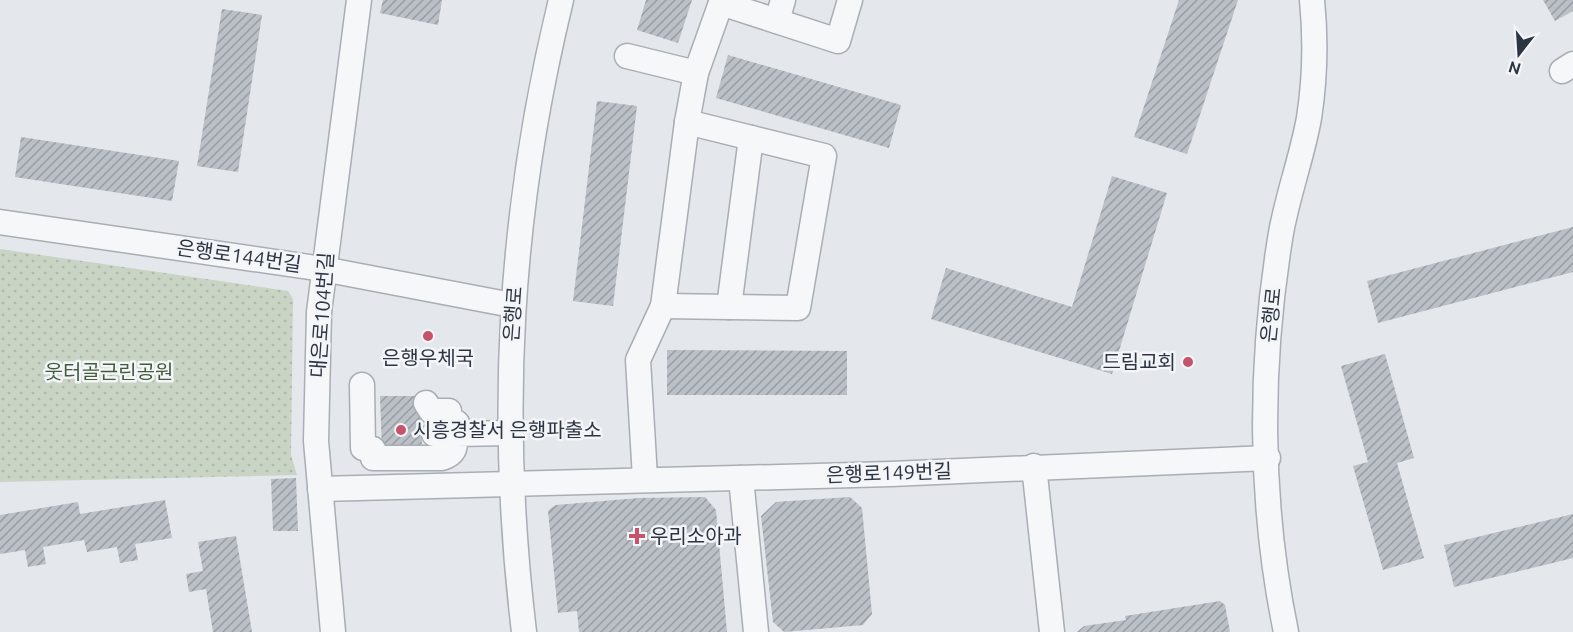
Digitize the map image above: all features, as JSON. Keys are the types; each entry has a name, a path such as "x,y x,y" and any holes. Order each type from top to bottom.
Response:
{"street":[{"name":"대은로104번길","path":"333,632 316,430 319,312 359,0"},
{"name":"은행로","path":"524,632 510,483 512,305 537,106 561,0"},
{"path":"645,478 638,360 663,306 687,122 696,73 722,1 780,10 838,41 850,0"},
{"name":"은행로","path":"1287,632 1271,536 1265,410 1269,321 1282,231 1309,118 1316,51 1312,0"},
{"path":"627,56 696,73"},
{"path":"663,306 798,308 824,156 687,122"},
{"path":"729,307 751,138"},
{"name":"은행로144번길","path":"0,222 323,269 512,305"},
{"path":"362,385 363,448 373,449 373,458 442,458 451,455 455,451 445,434"},
{"path":"426,403 431,411 449,411 448,422 457,423 445,434"},
{"path":"445,434 509,433"},
{"name":"은행로149번길","path":"320,489 645,478 741,478 1268,458"},
{"path":"1034,466 1052,632"},
{"path":"741,478 756,632"}],"green space":[{"name":"웃터골근린공원","path":"0,249 288,291 293,299 291,455 297,475 0,482"}],"building":[{"path":"383,0 442,0 438,25 380,13"},
{"path":"646,0 692,0 678,43 637,30"},
{"path":"1179,0 1238,0 1187,154 1134,137"},
{"path":"1543,0 1573,0 1573,11 1555,21"},
{"path":"222,9 262,15 238,172 197,166"},
{"path":"728,55 901,105 889,148 716,98"},
{"path":"597,101 637,106 613,306 573,301"},
{"path":"21,137 179,161 172,201 15,177"},
{"path":"1112,176 1167,193 1112,374 931,319 946,268 1072,307"},
{"path":"1573,227 1573,272 1378,323 1367,281"},
{"path":"667,350 847,351 847,395 667,395"},
{"path":"1385,354 1414,458 1397,463 1424,558 1383,570 1353,466 1368,462 1341,366"},
{"name":"시흥경찰서 은행파출소","path":"380,396 418,396 422,448 382,450"},
{"path":"296,478 298,531 273,531 271,479"},
{"path":"705,497 716,510 727,632 579,632 577,611 558,613 548,511 551,508 556,505 639,498"},
{"path":"850,497 862,508 872,614 863,625 784,632 773,622 761,516 776,502"},
{"path":"165,500 172,538 135,544 138,560 120,563 117,547 87,552 84,540 43,547 46,564 28,567 25,550 0,554 0,515 78,502 80,514"},
{"path":"1573,514 1573,558 1454,587 1444,545"},
{"path":"236,536 252,632 213,632 206,589 189,592 186,574 203,571 198,542"},
{"path":"1220,601 1225,605 1230,632 1077,632 1084,626 1126,620 1125,616"}],"place":[{"name":"은행우체국","path":"428,336"},
{"name":"드림교회","path":"1188,362"},
{"name":"시흥경찰서 은행파출소","path":"401,430"},
{"name":"우리소아과","path":"637,536"}]}
